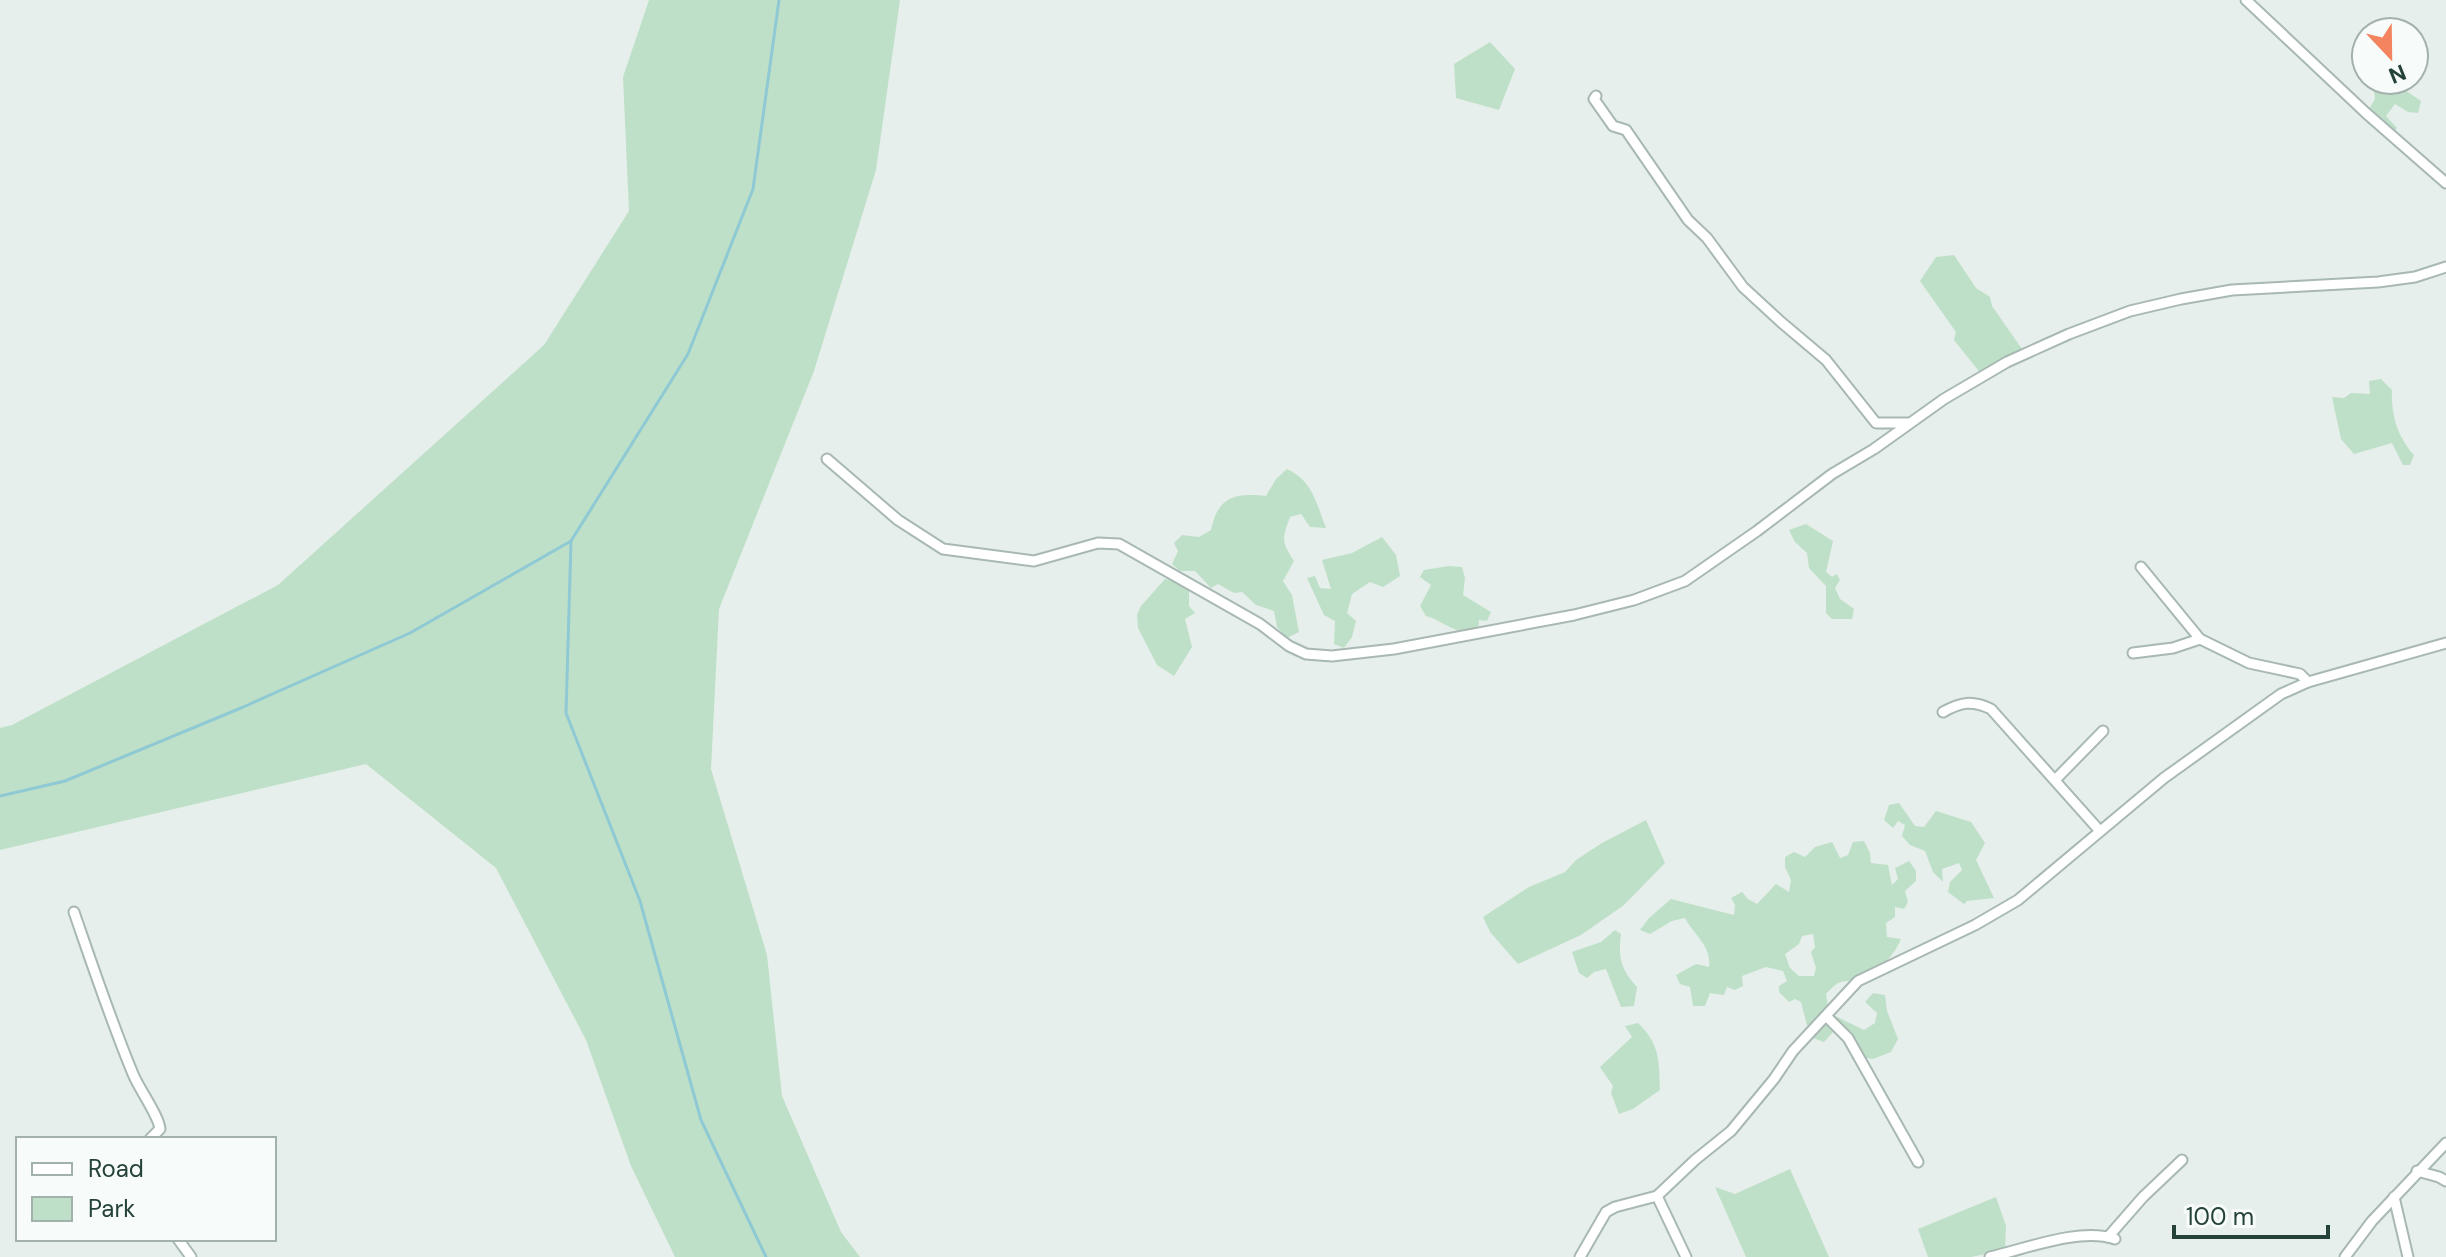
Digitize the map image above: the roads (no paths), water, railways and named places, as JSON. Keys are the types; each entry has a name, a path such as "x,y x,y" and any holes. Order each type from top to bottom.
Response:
{"street":[{"path":"2246,0 2446,183"},
{"path":"1596,96 1594,99 1613,126 1626,130 1688,220 1707,238 1743,287 1826,360 1876,423 1909,423"},
{"path":"827,459 898,520 943,549 1034,561 1098,543 1119,544 1260,624 1289,646 1306,654 1332,656 1462,638 1513,625 1574,615 1666,589 1702,571 1832,474 2007,362 2130,311 2232,290 2378,282 2415,277 2446,267"},
{"path":"2141,567 2200,639 2249,663 2300,674 2308,682"},
{"path":"2133,653 2173,648 2200,639"},
{"path":"1580,1257 1606,1212 1657,1196 1731,1131 1774,1079 1786,1059 1858,981 1975,925 2018,900 2164,778 2281,694 2308,682 2446,643"},
{"path":"1943,712 1966,702 1979,703 1991,709 2099,830"},
{"path":"2056,779 2103,731"},
{"path":"74,912 111,1023 140,1091 159,1121 160,1129 152,1137"},
{"path":"1826,1016 1848,1038 1918,1162"},
{"path":"2345,1257 2417,1171 2446,1143"},
{"path":"2432,1158 2442,1179"},
{"path":"1990,1257 2073,1238 2112,1238 2143,1197 2182,1160"},
{"path":"2417,1171 2442,1179"},
{"path":"1657,1196 1686,1257"},
{"path":"2394,1197 2408,1257"}],"waterway":[{"path":"766,1257 701,1120 640,901 566,713 571,541 688,354 753,189 779,0"},
{"path":"0,796 65,781 410,633 571,541"}]}
